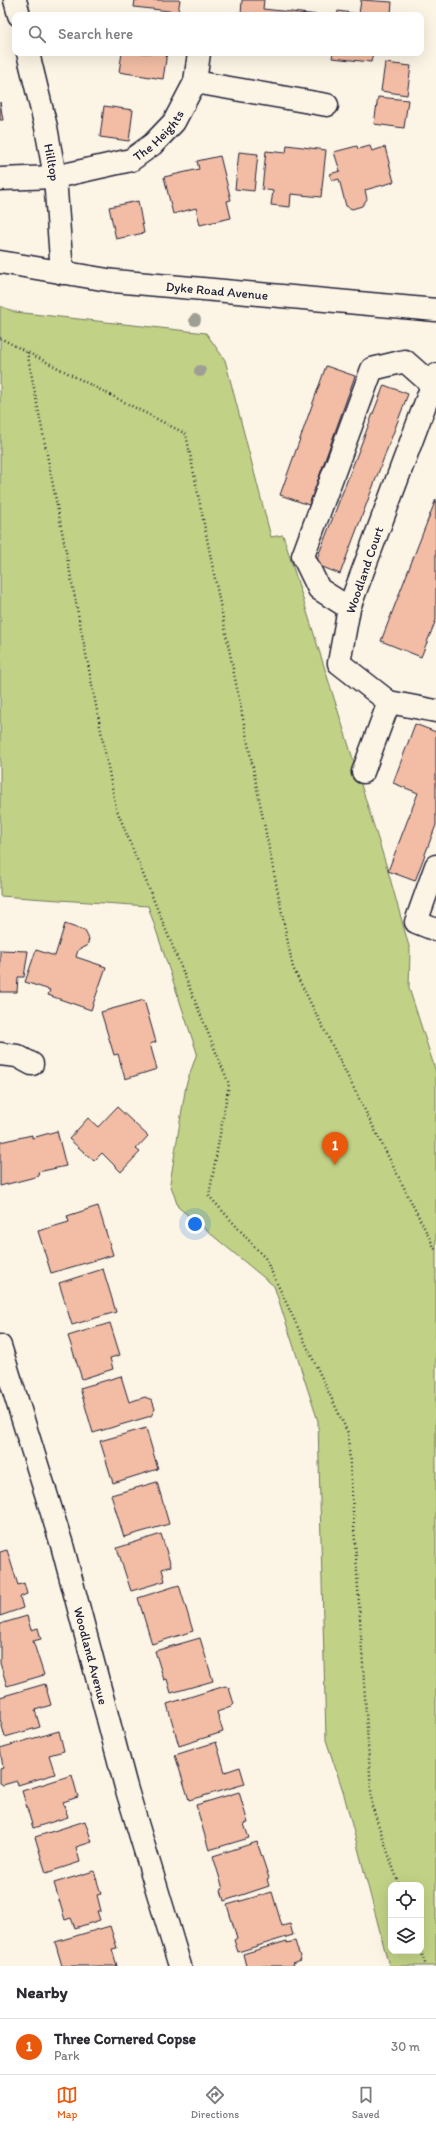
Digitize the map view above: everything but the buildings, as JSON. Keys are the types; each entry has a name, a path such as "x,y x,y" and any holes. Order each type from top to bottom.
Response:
{"street":[{"path":"15,0 18,12"},
{"name":"Hilltop","path":"29,56 46,126 56,177 62,273"},
{"name":"The Heights","path":"0,179 56,177 131,160 153,144 174,122 195,82 199,56"},
{"path":"195,82 327,105"},
{"name":"Dyke Road Avenue","path":"0,262 114,281 436,310"},
{"path":"349,608 319,589 303,556 372,369 405,361 434,380"},
{"name":"Woodland Court","path":"434,380 349,608 339,663 389,702 436,711"},
{"path":"363,772 389,702"},
{"path":"436,866 416,922 436,930"},
{"path":"0,1054 17,1056 32,1064"},
{"name":"Woodland Avenue","path":"0,1346 62,1545 126,1787 180,1966"}],"path":[{"path":"0,338 186,434 293,968 436,1250"},
{"path":"27,352 116,808 229,1084 209,1196 265,1258 348,1433 372,1806 398,1882"},
{"path":"422,1954 426,1966"}],"green space":[{"path":"0,306 15,312 206,333 225,360 271,537 283,535 388,871 410,950 409,988 436,1072 436,1966 389,1966 343,1791 326,1740 318,1421 274,1286 178,1207 170,1183 186,1085 197,1053 148,906 0,896"}],"place":[{"name":"Three Cornered Copse","path":"335,1165"}]}
